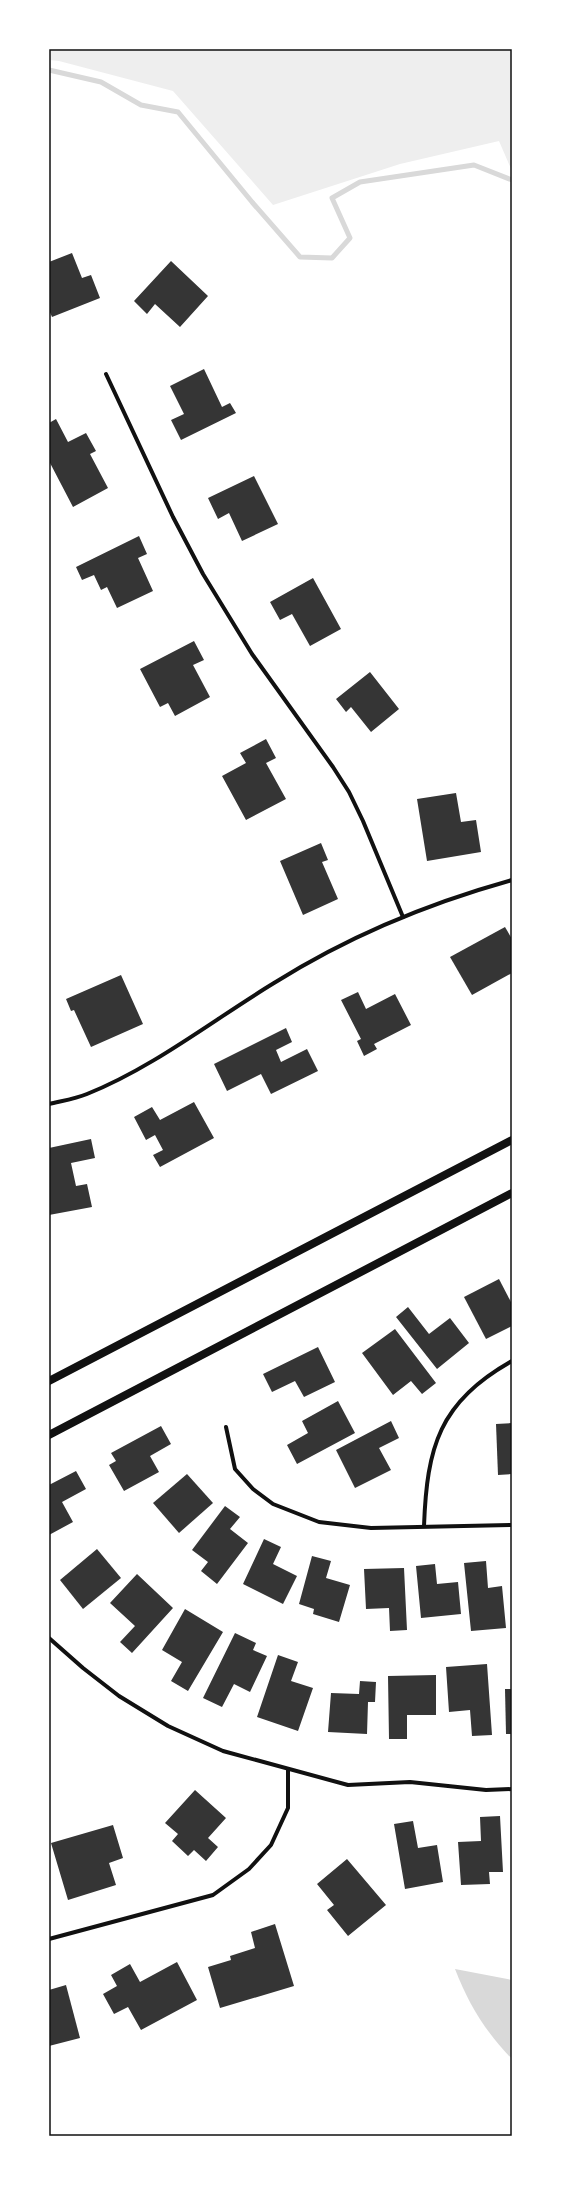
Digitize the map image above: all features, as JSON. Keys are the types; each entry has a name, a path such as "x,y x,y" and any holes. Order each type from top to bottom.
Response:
{"main road":[{"path":"49,1381 512,1140"},
{"path":"49,1436 512,1193"}],"street":[{"path":"106,374 173,517 203,574 252,654 333,766 349,792 363,821 403,917"},
{"path":"49,1104 86,1094 125,1075 275,982 352,939 439,903 512,880"},
{"path":"424,1526 426,1489 431,1459 440,1431 451,1411 474,1388 512,1360"},
{"path":"226,1427 235,1469 253,1489 273,1504 319,1522 371,1528 512,1525"},
{"path":"49,1638 82,1668 119,1696 168,1726 223,1751 348,1785 410,1782 486,1790 512,1789"},
{"path":"49,1939 213,1895 248,1869 271,1845 288,1808 288,1769"}],"shaded area":[{"path":"49,49 512,49 512,171 499,141 400,164 273,205 173,91 59,61 49,60"},
{"path":"455,1969 512,1980 512,2059 502,2049 486,2028 472,2006"}],"building":[{"path":"72,253 82,278 91,275 100,298 52,317 49,310 49,262"},
{"path":"171,261 208,296 180,327 155,304 147,314 134,301"},
{"path":"204,369 222,407 230,403 236,413 181,440 171,420 184,414 170,386"},
{"path":"56,419 68,442 86,433 96,451 90,454 108,488 73,507 49,461 49,423"},
{"path":"254,476 278,524 242,541 229,513 218,519 208,498"},
{"path":"139,536 147,554 138,558 153,591 117,608 107,587 101,590 94,575 82,580 76,567"},
{"path":"313,578 341,629 310,646 292,614 280,620 270,602"},
{"path":"194,641 204,660 193,665 210,697 175,716 168,703 160,707 140,669"},
{"path":"370,672 399,709 371,732 351,707 346,712 336,699"},
{"path":"266,739 276,758 266,763 286,799 246,820 222,776 246,763 240,753"},
{"path":"456,793 461,822 476,820 481,852 427,861 417,799"},
{"path":"321,843 328,860 322,862 338,899 303,915 280,861"},
{"path":"505,927 512,939 512,973 472,995 450,957"},
{"path":"121,975 143,1024 91,1047 74,1010 71,1011 66,999"},
{"path":"358,992 366,1009 395,994 411,1025 374,1044 377,1049 364,1056 357,1041 361,1039 341,1000"},
{"path":"286,1028 292,1042 276,1050 281,1062 307,1049 318,1071 271,1094 261,1074 227,1091 214,1064"},
{"path":"194,1102 214,1138 160,1167 153,1155 163,1150 155,1135 146,1140 134,1117 152,1107 160,1120"},
{"path":"91,1139 95,1158 71,1163 76,1186 87,1184 92,1207 49,1215 49,1148"},
{"path":"499,1279 512,1304 512,1326 486,1339 464,1297"},
{"path":"408,1307 429,1334 450,1318 469,1343 437,1369 396,1317"},
{"path":"395,1329 436,1383 422,1394 411,1381 393,1395 362,1353"},
{"path":"318,1347 335,1382 304,1397 295,1381 272,1392 263,1374"},
{"path":"338,1401 355,1433 297,1464 287,1445 308,1433 302,1421"},
{"path":"391,1421 399,1438 379,1448 391,1470 355,1488 336,1450"},
{"path":"512,1423 512,1474 498,1475 496,1424"},
{"path":"161,1426 171,1444 150,1456 159,1472 124,1491 109,1465 116,1461 111,1453"},
{"path":"76,1471 86,1489 62,1502 73,1522 49,1535 49,1485"},
{"path":"187,1474 213,1503 179,1533 153,1503"},
{"path":"225,1506 240,1517 230,1529 248,1543 217,1584 201,1571 208,1562 192,1550"},
{"path":"264,1539 281,1547 273,1564 297,1576 283,1604 243,1584"},
{"path":"97,1549 121,1578 83,1609 60,1580"},
{"path":"312,1556 331,1561 326,1578 350,1585 339,1622 313,1614 314,1609 299,1604"},
{"path":"486,1561 488,1588 502,1586 506,1628 471,1631 464,1563"},
{"path":"435,1564 437,1584 458,1582 461,1614 421,1618 416,1566"},
{"path":"404,1568 407,1630 390,1631 389,1608 366,1609 364,1569"},
{"path":"137,1574 173,1608 132,1653 120,1642 135,1626 110,1603"},
{"path":"185,1609 223,1632 188,1691 171,1681 182,1662 162,1650"},
{"path":"235,1633 256,1643 253,1650 267,1656 250,1692 234,1684 222,1707 203,1698"},
{"path":"278,1655 298,1662 291,1681 313,1688 298,1731 257,1717"},
{"path":"487,1664 492,1735 472,1736 470,1710 449,1712 446,1667"},
{"path":"436,1675 436,1715 407,1715 407,1739 389,1739 388,1676"},
{"path":"360,1681 376,1682 375,1702 368,1702 367,1734 328,1732 331,1693 359,1694"},
{"path":"505,1689 512,1689 512,1734 506,1734"},
{"path":"195,1790 226,1818 208,1838 218,1847 206,1861 194,1850 188,1856 172,1841 178,1834 165,1823"},
{"path":"500,1816 503,1872 489,1872 490,1884 461,1885 458,1842 481,1841 480,1817"},
{"path":"413,1821 418,1848 437,1845 443,1882 405,1889 394,1824"},
{"path":"113,1825 123,1858 109,1863 116,1885 68,1900 51,1843"},
{"path":"347,1859 386,1905 348,1936 327,1910 334,1905 317,1884"},
{"path":"275,1924 294,1986 220,2008 208,1967 231,1960 230,1956 255,1948 251,1932"},
{"path":"177,1962 197,2000 141,2030 128,2007 114,2014 103,1994 117,1986 111,1975 130,1964 140,1982"},
{"path":"66,1985 80,2038 49,2046 49,1990"}],"waterway":[{"path":"49,70 101,82 141,105 178,112 252,202 300,257 332,258 350,238 332,198 360,182 474,165 512,180"}]}
